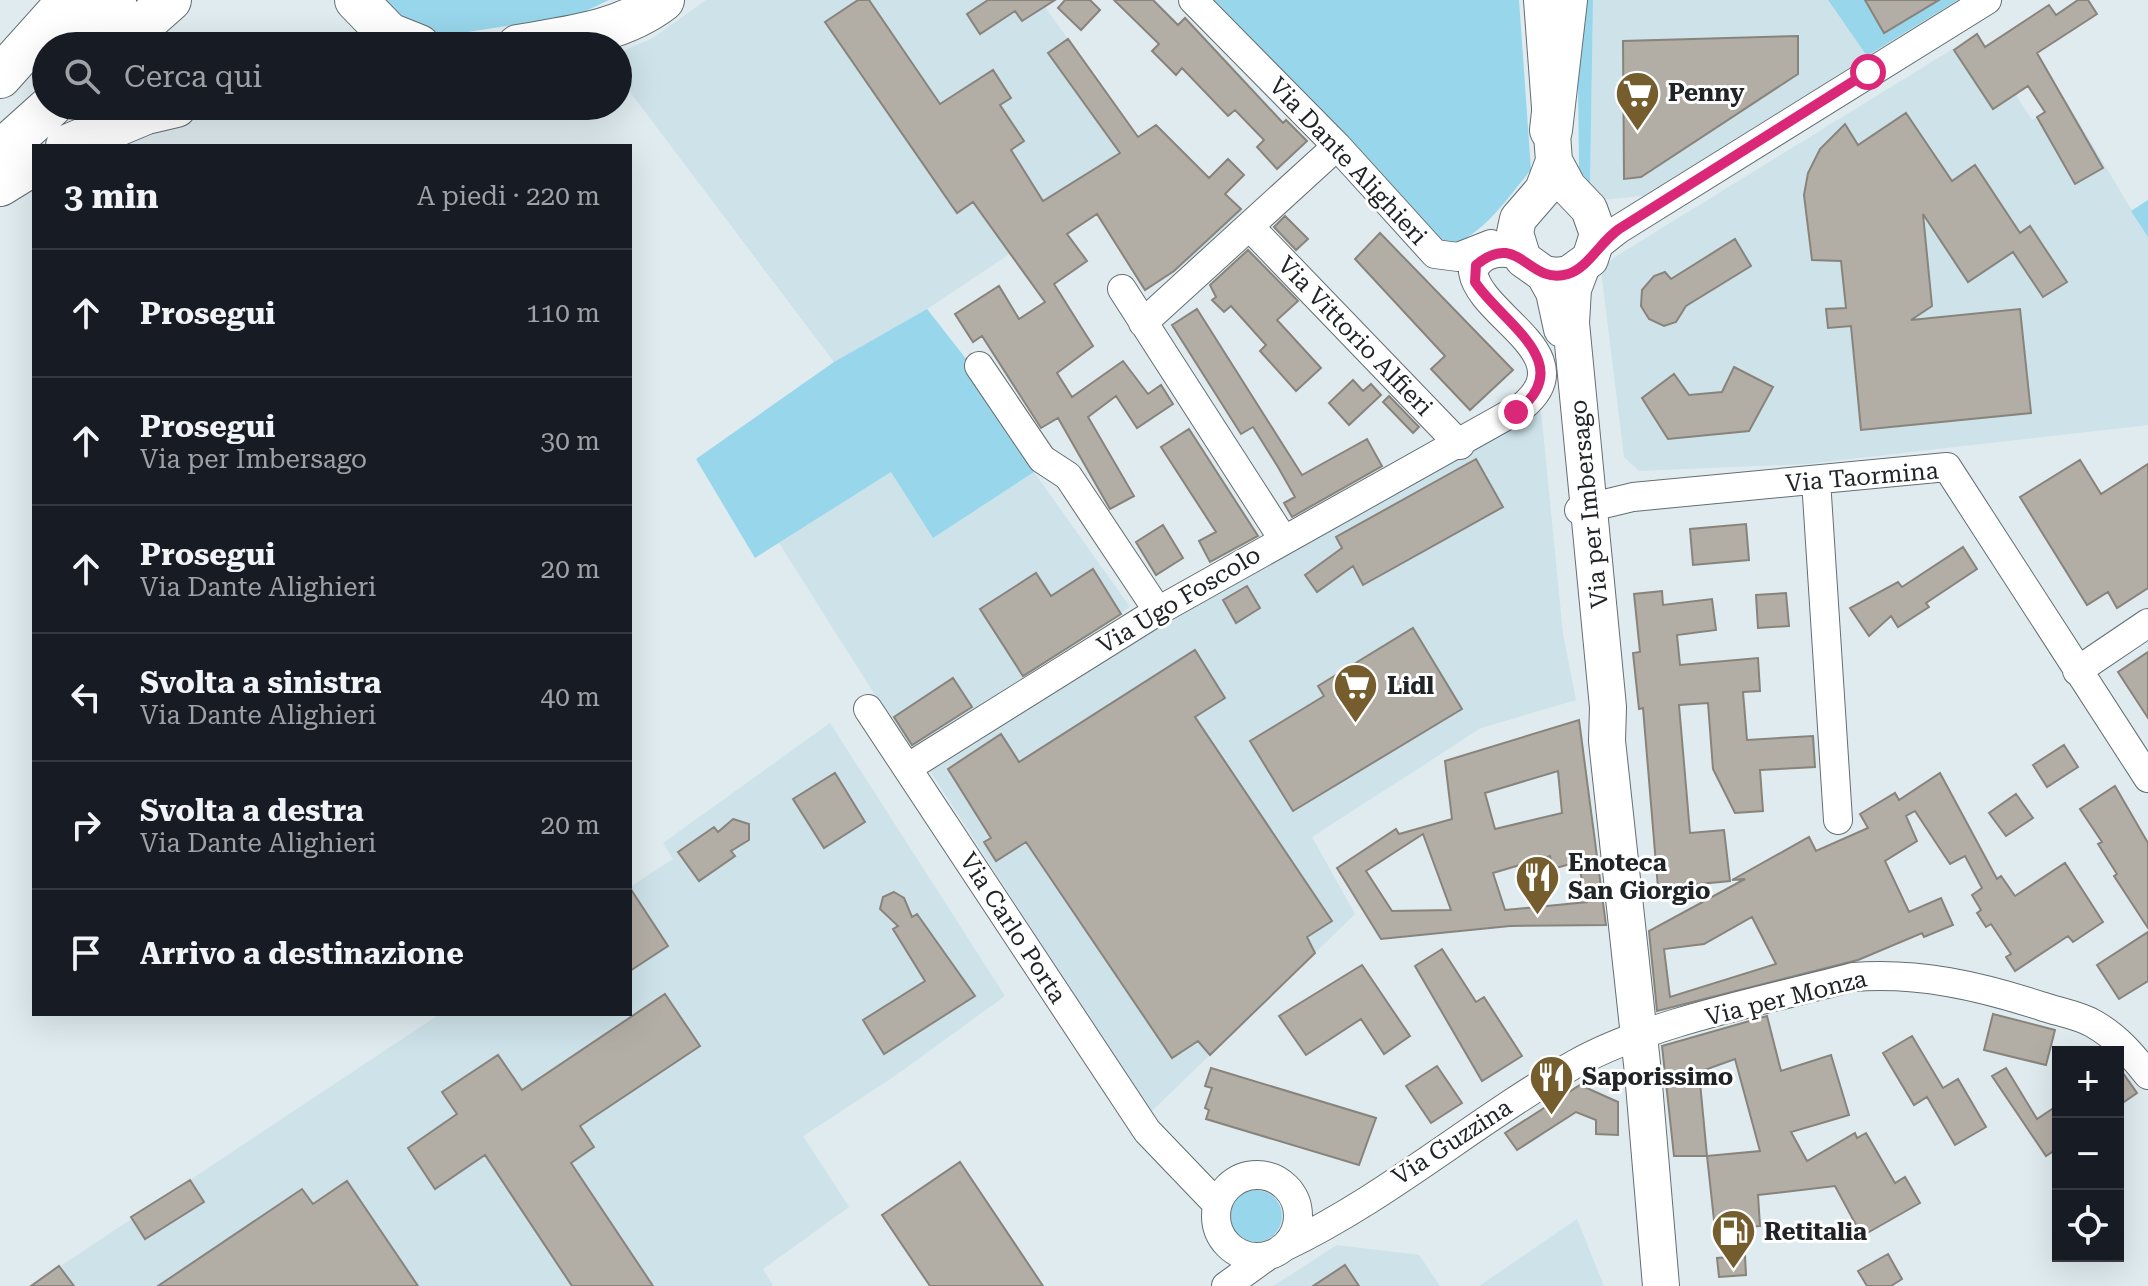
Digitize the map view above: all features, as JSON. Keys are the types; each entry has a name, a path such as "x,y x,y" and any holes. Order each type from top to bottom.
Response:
{"highway":[{"path":"40,32 69,0"},
{"path":"79,32 115,0"},
{"path":"134,32 170,0"},
{"path":"356,0 387,32"},
{"path":"590,32 638,17 663,0"},
{"path":"1553,146 1566,0"},
{"path":"0,77 32,41"},
{"path":"0,102 32,73"},
{"path":"0,152 35,120"},
{"path":"72,144 129,120"},
{"path":"0,185 32,165"}],"main road":[{"name":"Via per Imbersago","path":"1542,0 1553,146 1596,221 1588,257 1573,289 1571,323 1599,711 1607,741 1639,1036 1661,1286"},
{"name":"Via per Imbersago","path":"1553,146 1515,233 1533,266 1554,292 1562,325 1585,498"},
{"path":"1527,209 1550,193 1584,204"},
{"path":"1533,266 1557,276 1588,257"}],"street":[{"name":"Via Dante Alighieri","path":"1193,0 1442,258 1458,257 1497,241 1527,209"},
{"path":"1588,257 1634,220 1987,0"},
{"path":"1143,323 1337,146"},
{"path":"1584,204 1604,217 1634,220"},
{"name":"Via Vittorio Alfieri","path":"1250,227 1460,445"},
{"path":"1460,445 1528,402 1539,386 1541,369 1531,345 1482,292 1474,278 1476,265 1497,252 1514,253 1533,266"},
{"path":"1122,289 1283,539"},
{"path":"979,366 1042,459 1068,476 1158,611"},
{"name":"Via Ugo Foscolo","path":"907,768 1158,611 1283,539 1460,445"},
{"name":"Via Taormina","path":"1585,498 1633,497 1947,467 2077,671"},
{"path":"1816,480 1838,820"},
{"path":"2148,623 2077,671 2148,778"},
{"name":"Via Carlo Porta","path":"868,709 1159,1147 1217,1204"},
{"name":"Via per Monza","path":"1639,1036 1853,977 1881,975 1942,979 2093,1022 2123,1044 2148,1075"},
{"name":"Via Guzzina","path":"1224,1286 1276,1251 1352,1208 1578,1062 1639,1036"},
{"name":"Via Carlo Porta","path":"1159,1147 1207,1174 1241,1178"},
{"path":"1263,1175 1289,1190 1296,1205 1297,1222 1276,1251 1253,1257 1238,1253 1221,1236 1217,1204 1223,1192 1241,1178 1263,1175"},
{"name":"Via Guzzina","path":"1296,1205 1304,1212 1321,1216 1352,1208"},
{"name":"Via Guzzina","path":"1224,1286 1238,1253"}],"shaded area":[{"path":"382,0 609,0 577,15 467,32 417,32"},
{"path":"706,0 1040,0 1138,137 1156,125 1249,218 1192,268 1128,175 927,309 834,362 632,95 632,47 653,38"},
{"path":"1210,0 1519,0 1531,170 1480,228 1468,237 1440,247"},
{"path":"1577,0 1593,0 1590,184 1579,169"},
{"path":"1593,0 1828,0 1867,56 1651,195 1602,200 1590,184"},
{"path":"1828,0 1958,0 1867,56"},
{"path":"1977,34 2032,120 2066,101 2148,237 2148,425 1806,464 1639,471 1624,457 1601,270 1615,257"},
{"path":"2148,200 2148,237 2131,211"},
{"path":"927,309 967,360 1034,472 933,538 891,472 755,558 696,459 834,362"},
{"path":"1541,411 1563,634 1576,700 1481,728 1312,837 1355,914 1150,1113 930,771 1191,605"},
{"path":"891,472 933,538 1034,472 1130,607 911,752 779,543"},
{"path":"830,723 1005,996 892,1078 803,1136 849,1207 763,1269 773,1286 41,1286 38,1281 437,1016 632,1016 632,886 673,859 663,843"},
{"path":"1256,1190 1275,1197 1282,1216 1275,1235 1256,1242 1237,1235 1230,1216 1237,1197"},
{"path":"1577,1219 1604,1286 1479,1286"},
{"path":"1337,1245 1419,1255 1440,1286 1273,1286"}],"building":[{"path":"858,0 869,0 940,104 993,70 1011,98 1000,105 1024,141 1011,150 1043,201 1120,153 1048,53 1068,39 1138,137 1156,125 1209,178 1228,159 1244,175 1225,194 1241,209 1174,271 1145,290 1097,214 1067,234 1087,261 1054,284 1093,346 1057,373 1072,397 1123,361 1148,394 1161,385 1173,404 1137,428 1116,396 1088,417 1134,496 1110,509 1058,418 1041,428 982,336 973,342 955,314 999,286 1019,319 1045,302 973,202 957,213 825,22"},
{"path":"988,0 1055,0 1022,21 1015,11 980,34 967,14"},
{"path":"1065,0 1090,0 1100,10 1081,30 1058,8"},
{"path":"1114,0 1153,0 1178,25 1185,18 1283,123 1286,120 1307,141 1277,169 1257,147 1264,140 1235,110 1228,116 1182,68 1176,75 1152,51 1159,44"},
{"path":"1865,0 1939,0 1884,33"},
{"path":"2078,0 2088,0 2097,14 2037,53 2103,168 2075,184 2037,117 2045,112 2028,86 1993,109 1954,50 1977,34 1985,47 2049,5 2056,15"},
{"path":"1798,36 1798,74 1641,177 1624,179 1623,41"},
{"path":"1906,113 1952,181 1975,165 2020,233 2030,226 2067,282 2043,297 2013,252 1968,282 1923,214 1932,306 1911,320 2020,309 2031,413 1861,430 1851,326 1828,328 1826,309 1846,308 1841,261 1812,260 1804,195 1808,173 1820,149 1845,124 1858,145"},
{"path":"1285,216 1308,239 1296,250 1274,227"},
{"path":"1380,233 1513,370 1470,410 1431,369 1445,356 1355,259"},
{"path":"1735,239 1751,266 1686,306 1676,322 1664,326 1649,319 1641,306 1642,290 1654,276 1665,272 1671,279"},
{"path":"1248,250 1298,301 1277,320 1321,368 1296,391 1260,351 1266,345 1231,306 1224,312 1212,300 1216,297 1210,285"},
{"path":"1197,309 1302,475 1367,439 1382,466 1292,517 1284,503 1295,497 1253,427 1241,434 1172,325"},
{"path":"1734,367 1773,387 1749,431 1668,439 1642,398 1674,374 1689,395 1722,392"},
{"path":"1353,380 1363,391 1371,384 1381,395 1349,425 1329,403"},
{"path":"1389,396 1419,427 1413,433 1383,402"},
{"path":"1189,429 1258,536 1210,562 1199,541 1216,532 1161,447"},
{"path":"1476,459 1503,507 1363,585 1353,566 1317,592 1305,575 1342,548 1336,537"},
{"path":"2080,460 2101,494 2148,464 2148,588 2117,608 2108,592 2087,605 2020,497"},
{"path":"1746,524 1749,560 1693,565 1690,529"},
{"path":"1163,525 1183,558 1156,575 1136,542"},
{"path":"1963,547 1977,569 1926,603 1929,607 1898,627 1891,616 1869,636 1850,608 1898,582 1902,587"},
{"path":"1093,569 1121,614 1023,676 980,609 1036,573 1051,596"},
{"path":"1247,586 1260,608 1236,623 1223,600"},
{"path":"1662,591 1663,605 1712,599 1716,630 1677,635 1680,665 1758,658 1760,691 1743,692 1747,740 1813,736 1815,767 1760,770 1763,811 1735,813 1713,769 1708,703 1679,705 1690,833 1724,830 1730,881 1658,888 1643,708 1639,709 1633,653 1640,652 1634,594"},
{"path":"1786,593 1789,626 1758,628 1756,595"},
{"name":"Lidl","path":"1413,628 1462,709 1293,811 1250,741 1324,696 1318,686"},
{"path":"1195,650 1225,698 1195,717 1332,921 1307,937 1315,953 1210,1055 1198,1041 1172,1058 1026,842 996,861 984,842 991,838 948,769 1001,734 1019,762"},
{"path":"2148,652 2148,718 2118,672"},
{"path":"953,678 972,707 912,745 894,717"},
{"path":"1579,720 1606,925 1510,926 1381,939 1337,868 1396,829 1399,834 1452,819 1445,761","holes":["1558,771 1562,813 1495,829 1485,793","1423,834 1451,910 1392,911 1366,871","1550,856 1552,869 1578,862 1587,902 1505,910 1493,873"]},
{"path":"2064,745 2078,767 2047,787 2033,765"},
{"path":"835,773 865,822 824,848 793,799"},
{"path":"1940,773 1997,879 2001,876 2015,896 2065,863 2103,922 2073,942 2068,936 2015,971 2006,957 2011,954 1991,924 1986,927 1977,913 1981,910 1972,895 1982,888 1965,856 1950,864 1915,811 1906,816 1917,841 1885,861 1909,912 1941,898 1953,925 1924,937 1922,933 1858,960 1657,1011 1649,931 1745,879 1732,880 1809,837 1816,851 1868,828 1860,814 1895,793 1899,800","holes":["1752,917 1776,964 1670,997 1664,949 1704,944"]},
{"path":"2115,786 2148,843 2148,928 2114,876 2117,874 2098,844 2102,842 2080,809"},
{"path":"2016,794 2033,818 2006,836 1989,813"},
{"path":"733,819 749,824 749,840 731,851 735,856 699,881 678,852 714,827 718,832"},
{"path":"632,891 668,946 632,970"},
{"path":"894,892 904,898 912,917 917,914 975,996 884,1054 863,1020 925,981 893,929 898,926 880,909 883,897"},
{"path":"2148,932 2148,981 2119,999 2097,965"},
{"path":"1442,949 1476,1002 1484,997 1522,1056 1482,1081 1415,966"},
{"path":"1362,965 1410,1036 1384,1054 1361,1019 1306,1055 1279,1016"},
{"path":"665,994 700,1046 580,1126 594,1147 571,1163 653,1286 572,1286 485,1155 435,1189 408,1148 457,1114 442,1092 498,1055 522,1090"},
{"path":"1993,1014 2055,1030 2046,1065 1984,1050"},
{"path":"1767,1016 1781,1071 1831,1055 1849,1115 1791,1132 1807,1161 1855,1133 1857,1138 1866,1133 1895,1183 1905,1177 1920,1203 1862,1236 1835,1186 1758,1195 1760,1226 1715,1229 1707,1156 1674,1156 1662,1046","holes":["1735,1059 1760,1151 1707,1156 1699,1072"]},
{"path":"1912,1036 1943,1088 1958,1079 1986,1127 1955,1145 1927,1097 1914,1105 1883,1053"},
{"path":"1437,1066 1462,1103 1431,1123 1406,1086"},
{"path":"1211,1068 1376,1118 1359,1165 1206,1119 1209,1110 1205,1108 1212,1088 1205,1086"},
{"path":"2006,1068 2037,1119 2052,1109 2052,1152 2046,1156 1992,1076"},
{"path":"2124,1075 2137,1093 2124,1102"},
{"name":"Saporissimo","path":"1580,1085 1618,1102 1618,1135 1596,1134 1596,1120 1576,1112 1517,1150 1505,1133"},
{"path":"960,1162 1043,1286 930,1286 882,1215"},
{"path":"190,1180 204,1202 145,1239 131,1217"},
{"path":"347,1181 418,1286 158,1286 302,1189 313,1204"},
{"path":"1888,1254 1902,1279 1891,1286 1867,1286 1858,1271"},
{"path":"1745,1256 1746,1275 1719,1277 1717,1258"},
{"path":"1345,1265 1359,1286 1313,1286"},
{"path":"59,1266 74,1286 31,1286"}],"place":[{"name":"Penny","path":"1637,132"},
{"name":"Lidl","path":"1356,725"},
{"name":"Enoteca San Giorgio","path":"1537,916"},
{"name":"Saporissimo","path":"1551,1116"},
{"name":"Retitalia","path":"1733,1271"}],"route":[{"path":"1516,412 1535,394 1541,369 1531,345 1475,282 1473,272 1476,265 1497,252 1505,252 1514,253 1544,274 1569,274 1590,259 1605,238 1868,72"}]}
